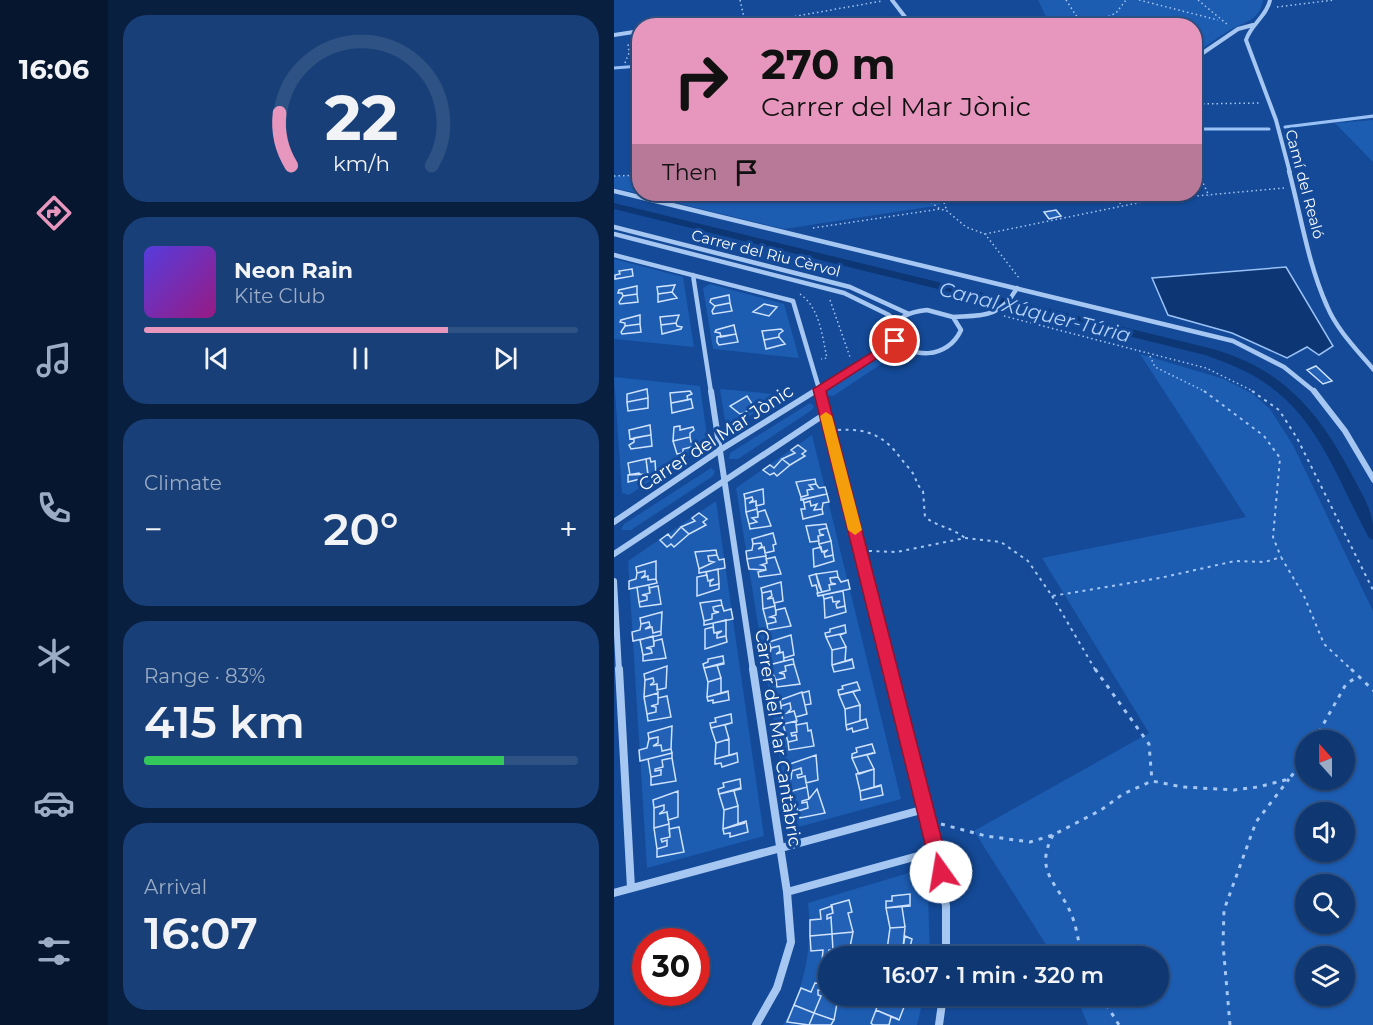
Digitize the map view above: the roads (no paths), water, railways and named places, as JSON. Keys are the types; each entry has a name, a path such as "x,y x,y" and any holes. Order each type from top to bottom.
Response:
{"street":[{"path":"891,0 906,18"},
{"path":"1202,54 1238,29 1254,25 1270,6 1270,0"},
{"name":"Camí del Realó","path":"1254,25 1246,40 1264,87 1327,307 1339,328 1373,370"},
{"path":"615,35 632,32"},
{"path":"614,191 632,195"},
{"path":"654,201 1015,291 1233,341 1290,369 1325,400 1339,419 1373,480"},
{"name":"Carrer del Riu Cèrvol","path":"614,227 850,287 909,314"},
{"name":"Carrer del Riu Cèrvol","path":"614,234 844,293 889,315 896,322"},
{"path":"614,255 793,301 819,389 936,851 946,906 946,946"},
{"name":"Carrer del Mar Cantàbric","path":"693,275 787,892 791,942 777,988 756,1025"},
{"path":"953,317 961,330 959,338 945,350 922,353 901,347 895,341 893,328 896,322 909,314 927,310 953,317 995,314 1005,309 1015,291"},
{"name":"Carrer del Mar Jònic","path":"614,522 720,450 895,341"},
{"path":"614,554 825,414"},
{"path":"614,580 631,888"},
{"path":"614,893 925,809"},
{"path":"787,892 936,851"},
{"path":"939,1025 942,1006"}],"waterway":[{"path":"614,68 632,67"},
{"path":"1285,127 1374,116"},
{"path":"1202,129 1269,129"},
{"name":"Canal Xúquer-Túria","path":"614,206 1209,352 1244,365 1272,381 1295,400 1313,422 1329,446 1374,534"}]}
